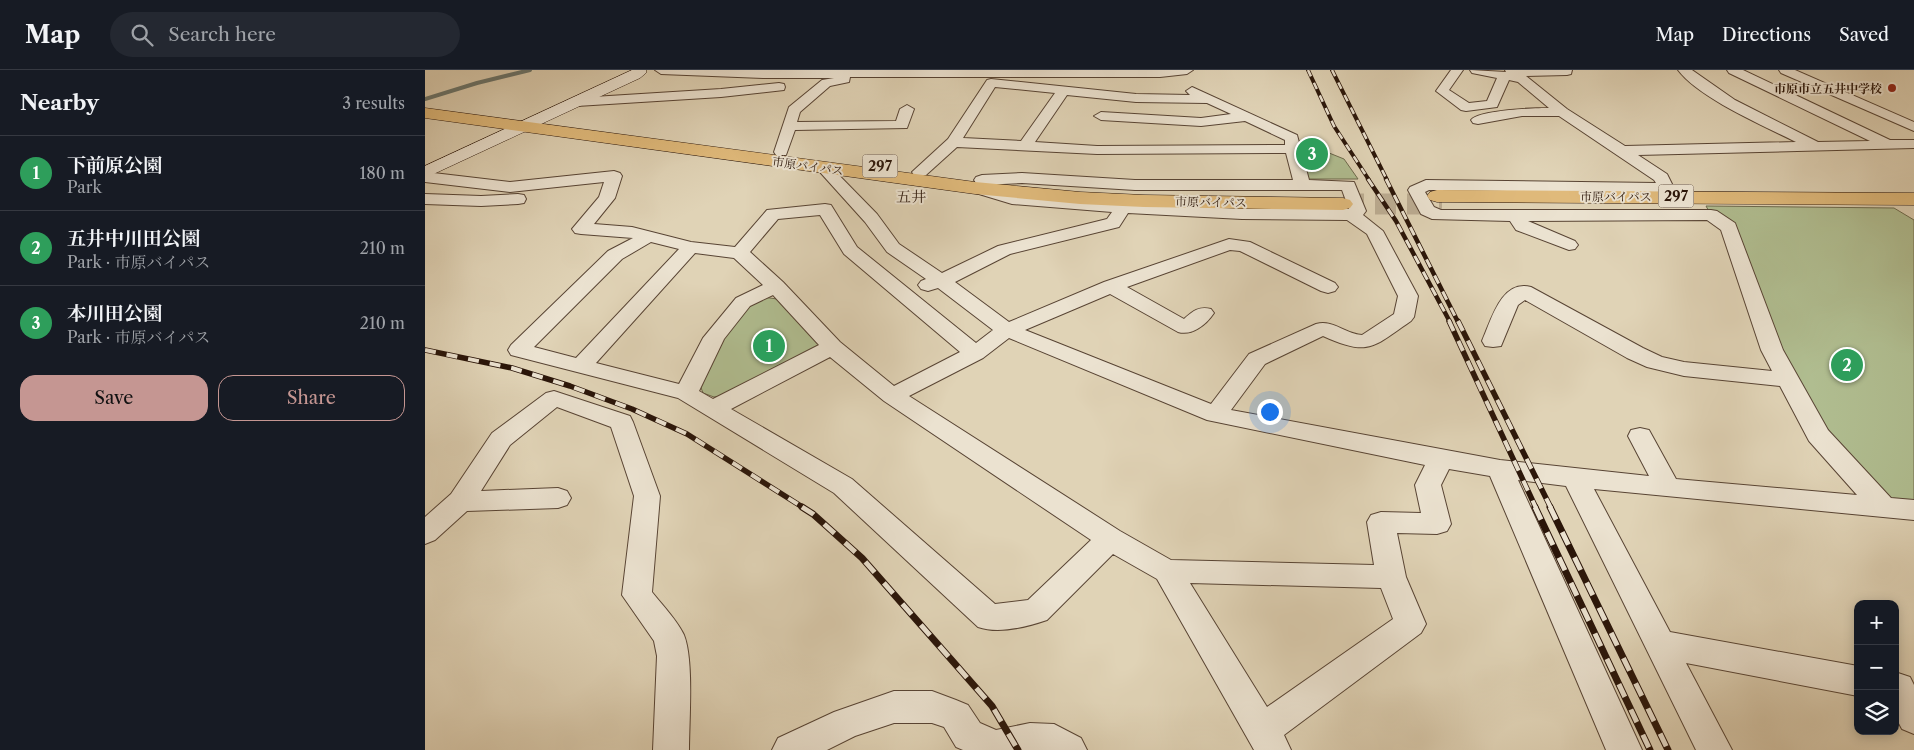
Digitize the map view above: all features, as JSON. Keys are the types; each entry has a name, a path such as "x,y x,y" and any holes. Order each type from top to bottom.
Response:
{"highway":[{"name":"市原バイパス","path":"425,105 529,124 824,168 979,184 1080,198 1344,205"},
{"name":"市原バイパス","path":"425,113 781,152 920,172 979,184"},
{"name":"市原バイパス","path":"1914,198 1440,200 1914,208"}],"street":[{"path":"425,173 635,75 639,70 655,70"},
{"path":"661,70 763,74 1160,72 1187,70"},
{"path":"1457,70 1442,91 1466,107 1491,104 1512,74"},
{"path":"1476,70 1512,74 1567,71"},
{"path":"1684,70 1703,86 1734,104 1816,146"},
{"path":"1733,70 1890,145"},
{"path":"1785,70 1914,127"},
{"path":"1160,72 1206,99 1249,116 1292,138 1294,156 1302,184"},
{"path":"781,152 794,110 822,87 861,74"},
{"path":"1512,74 1562,112 1661,177 1666,188 1426,186 1416,190 1427,210 1438,215 1711,215 1729,227 1772,350 1818,435 1883,507"},
{"path":"920,172 953,142 991,82 1136,98 1206,99"},
{"path":"577,102 822,87 854,90"},
{"path":"1025,146 1063,91"},
{"path":"1773,101 1840,95"},
{"path":"1734,104 1753,103"},
{"path":"864,125 872,108"},
{"path":"789,126 902,125 907,109"},
{"path":"1478,120 1522,112 1562,112"},
{"path":"1101,116 1201,122 1249,116"},
{"path":"953,142 1097,150 1145,150 1145,162 1294,156"},
{"path":"1623,152 1914,144"},
{"path":"824,168 871,218 893,248 1007,330 1215,415 1500,469 1668,488 1914,510"},
{"path":"425,177 509,186 614,176 607,198 581,229 632,232 691,247 740,253 776,286 832,347 892,396 1110,539 1167,571 1391,578"},
{"path":"1022,178 1135,185 1349,185 1358,211 1344,205 1242,214 1123,208 1012,199 979,184 1022,178"},
{"path":"426,200 481,201 528,199"},
{"path":"1215,415 1257,358 1323,328 1352,341 1366,342 1404,318 1408,296 1374,231 1344,205"},
{"path":"902,293 941,281 1004,250 1113,223 1123,208"},
{"path":"740,253 773,214 825,209 850,250 975,353"},
{"path":"1515,216 1522,226 1569,245"},
{"path":"649,236 615,255 519,350 686,392 843,486 989,618 1036,611 1110,539"},
{"path":"892,396 975,353 1007,330 1111,286 1229,244 1244,246 1328,288"},
{"path":"582,365 691,247"},
{"path":"686,392 714,338 743,302 776,286"},
{"path":"1111,286 1185,328 1204,313"},
{"path":"1493,341 1509,302 1525,291 1635,354 1655,362 1684,369 1788,380"},
{"path":"712,409 832,347"},
{"path":"425,533 460,501 501,439 554,398 621,422 647,496 637,594 669,637 673,656 671,750"},
{"path":"1640,436 1668,488"},
{"path":"1167,571 1268,740 1410,624 1391,578 1381,522 1437,524 1428,485 1441,459"},
{"path":"1500,469 1624,750"},
{"path":"1575,477 1714,750"},
{"path":"460,501 558,498"},
{"path":"1661,644 1854,680"},
{"path":"1902,688 1914,718"},
{"path":"790,750 846,723 894,707 932,707 956,716 968,735 995,747 1030,740 1054,741 1069,750"}],"green space":[{"path":"1292,138 1344,159 1358,179 1301,179"},
{"path":"1706,206 1894,208 1914,220 1914,510 1883,507 1818,435 1729,227 1711,215"},
{"path":"763,297 777,299 822,342 816,350 729,395 714,397 703,393 700,385 725,336 741,315"}],"waterway":[{"path":"425,99 477,83 530,70"}],"tunnel":[{"path":"1343,204 1442,204"}],"railway":[{"path":"1308,70 1334,126 1369,180"},
{"path":"1332,70 1387,180"},
{"path":"1368,179 1396,221 1450,322"},
{"path":"1386,179 1458,322"},
{"path":"1449,321 1536,508"},
{"path":"1458,321 1551,508"},
{"path":"425,350 512,368 570,386 632,409 687,434 804,508"},
{"path":"802,507 813,514 862,558 992,706 1018,750"},
{"path":"1535,507 1650,750"},
{"path":"1550,507 1668,750"}],"place":[{"name":"市原市立五井中学校","path":"1892,88"},
{"name":"本川田公園","path":"1312,154"},
{"name":"下前原公園","path":"769,346"},
{"name":"五井中川田公園","path":"1847,365"}],"district":[{"name":"五井","path":"911,196"}]}
